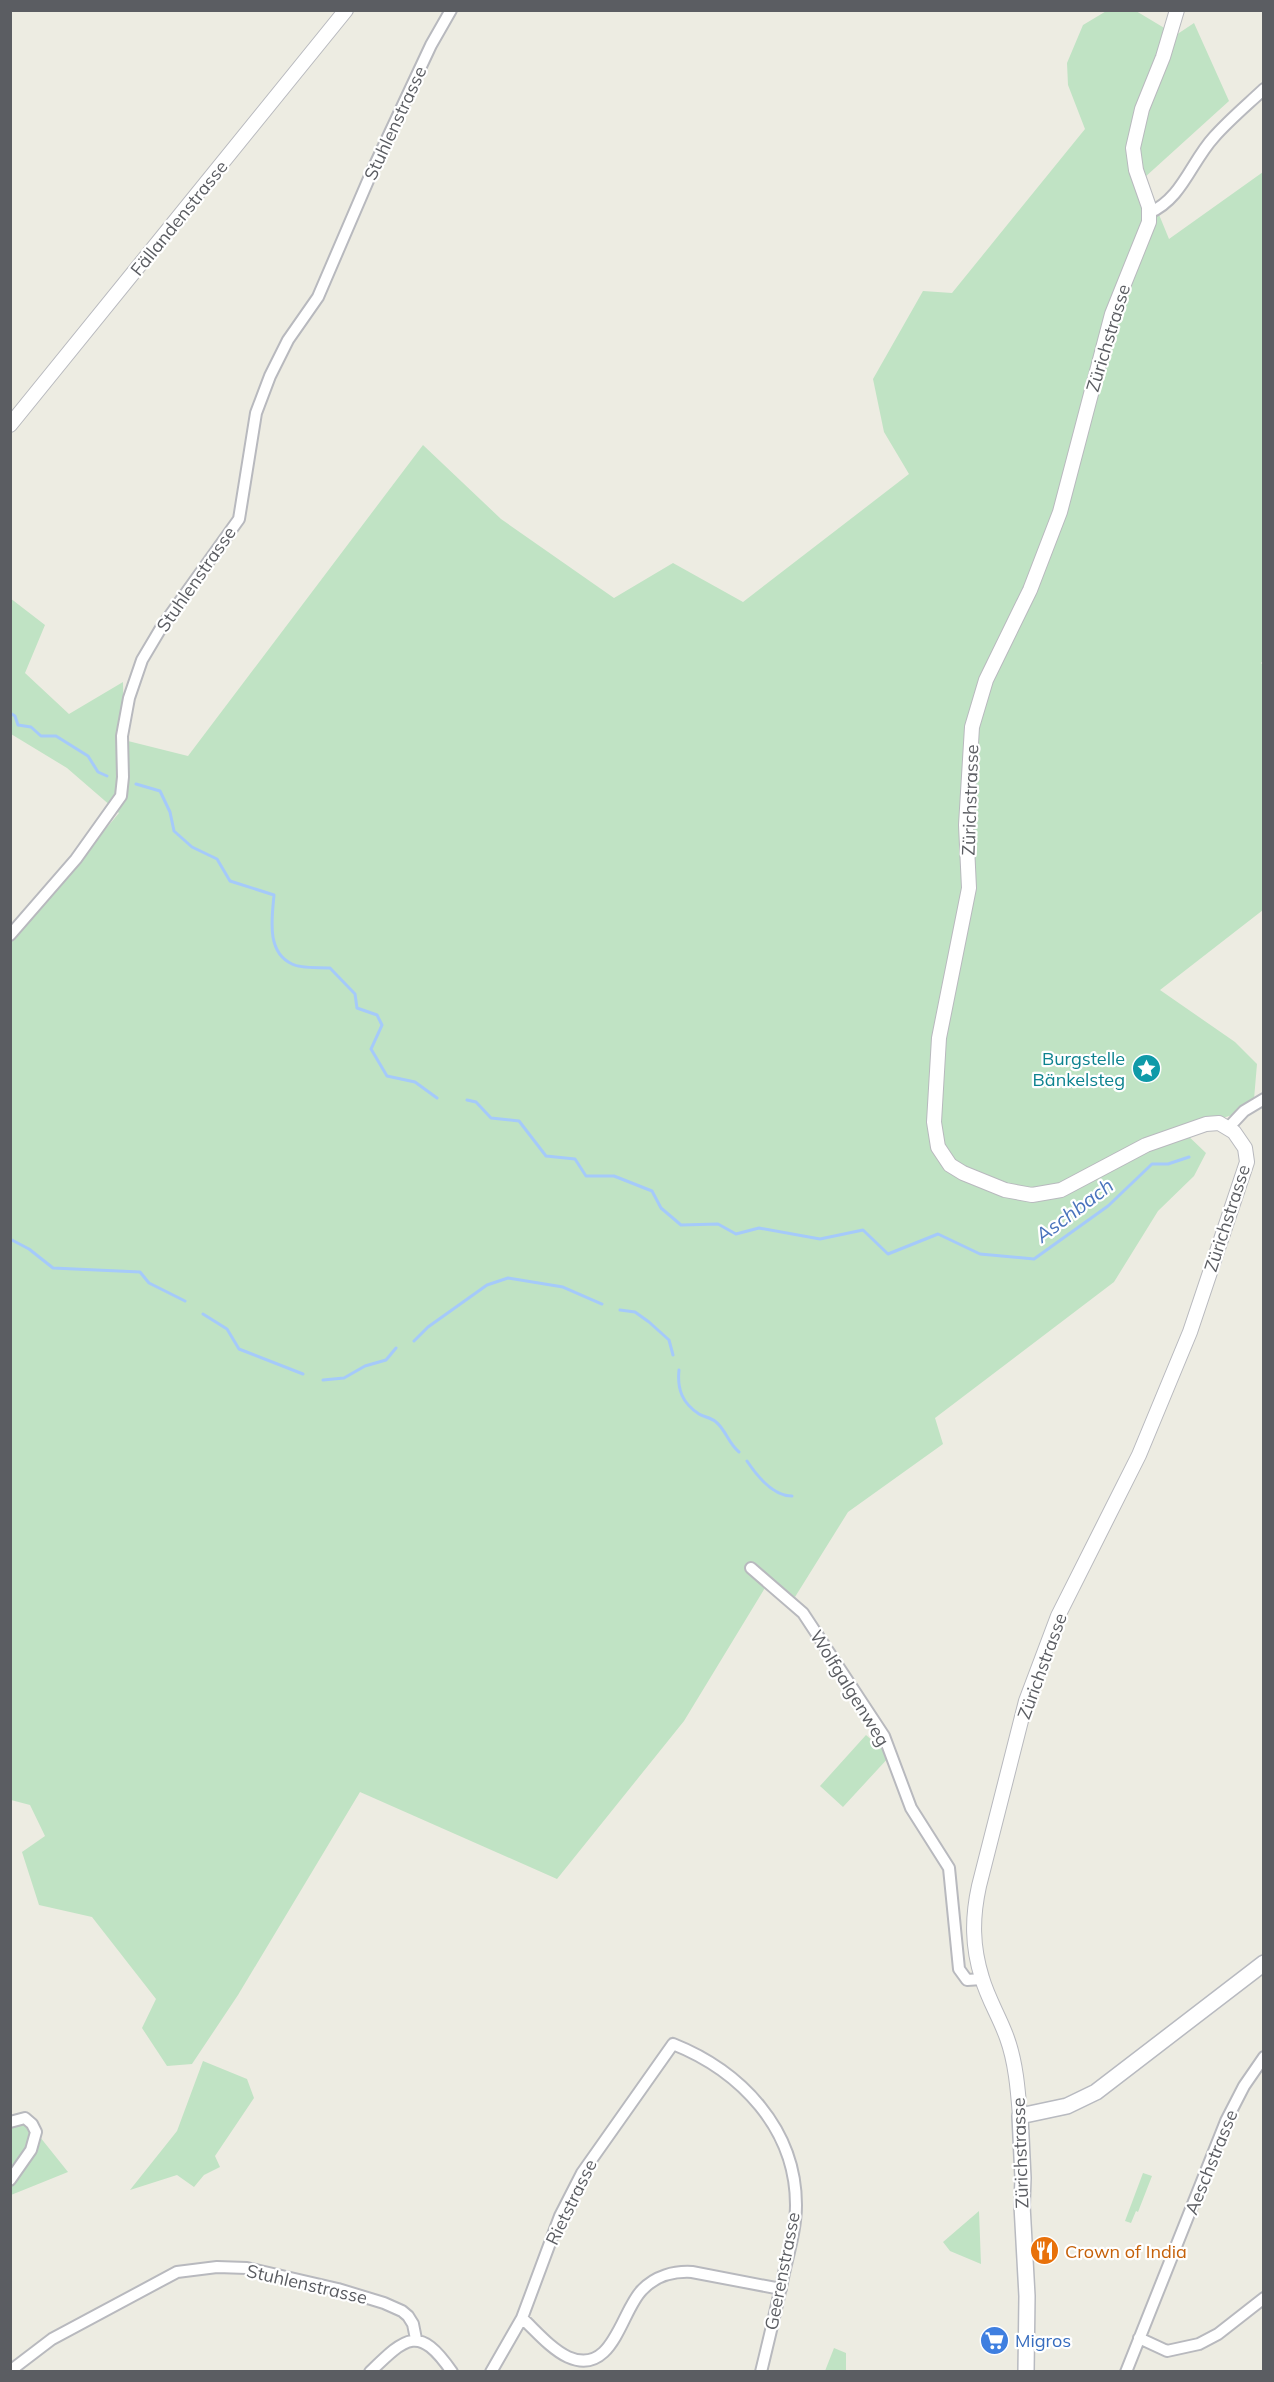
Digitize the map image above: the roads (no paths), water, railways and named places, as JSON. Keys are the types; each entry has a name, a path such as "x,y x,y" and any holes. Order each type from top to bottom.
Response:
{"main road":[{"path":"1020,2116 1066,2106 1096,2092 1263,1963"},
{"name":"Zürichstrasse","path":"1020,2116 1027,2296 1026,2372"}],"street":[{"name":"Fällandenstrasse","path":"10,425 346,10"},
{"name":"Stuhlenstrasse","path":"10,935 76,859 121,796 122,735 129,698 142,660 161,628 239,519 255,413 270,376 288,340 318,297 373,169 431,45 451,10"},
{"name":"Zürichstrasse","path":"1020,2116 1017,2084 1008,2040 982,1979 974,1944 973,1914 1026,1701 1058,1616 1139,1455 1197,1310 1247,1162 1240,1137 1229,1127 1219,1123 1206,1124 1146,1145 1061,1190 1032,1194 1005,1190 963,1173 950,1165 938,1147 934,1122 939,1038 969,888 966,825 972,727 986,680 1030,590 1060,512 1112,314 1149,222 1147,198 1136,170 1133,148 1142,109 1163,57 1177,10"},
{"path":"1149,213 1160,209 1175,195 1213,139 1263,88"},
{"path":"1229,1127 1244,1111 1263,1099"},
{"name":"Wolfgalgenweg","path":"751,1568 803,1613 884,1736 911,1808 949,1868 959,1969 967,1980 982,1979"},
{"name":"Geerenstrasse","path":"673,2044 688,2050 715,2067 748,2091 761,2105 782,2141 794,2180 796,2205 792,2241 761,2372"},
{"name":"Rietstrasse","path":"491,2372 522,2318 560,2216 582,2173 673,2044"},
{"name":"Aeschstrasse","path":"1126,2372 1226,2121 1244,2086 1263,2057"},
{"path":"10,2122 25,2118 36,2132 31,2150 10,2180"},
{"name":"Stuhlenstrasse","path":"10,2371 52,2339 177,2272 217,2267 247,2268 338,2289 384,2303 408,2316 413,2324 416,2340"},
{"path":"522,2318 562,2354 583,2359 600,2355 611,2346 634,2299 655,2280 667,2274 680,2271 692,2272 781,2289"},
{"path":"1139,2338 1167,2351 1199,2344 1218,2334 1263,2298"},
{"path":"370,2372 399,2346 416,2340 432,2347 452,2372"}],"waterway":[{"name":"Aschbach","path":"10,713 15,716 18,725 31,727 41,736 56,736 88,756 98,772 107,776"},
{"name":"Aschbach","path":"136,784 160,791 170,812 174,831 192,847 217,859 230,881 274,895 272,934 274,943 284,959 296,966 330,968 355,994 357,1008 377,1015 382,1025 371,1049 387,1076 415,1082 437,1098"},
{"name":"Aschbach","path":"467,1100 476,1102 491,1118 519,1121 546,1156 575,1159 586,1176 614,1176 652,1191 661,1208 681,1225 718,1224 736,1234 759,1228 820,1239 863,1230 888,1254 938,1234 980,1254 1034,1259 1108,1206 1152,1164 1168,1164 1189,1157"},
{"path":"10,1239 29,1249 53,1268 140,1272 149,1283 185,1301"},
{"path":"414,1341 428,1327 487,1285 508,1278 563,1287 602,1304"},
{"path":"620,1310 635,1312 649,1322 669,1340 673,1355"},
{"path":"203,1314 227,1329 239,1349 303,1374"},
{"path":"323,1380 344,1378 365,1366 386,1360 396,1348"},
{"path":"679,1370 680,1389 688,1405 719,1425 739,1452"},
{"path":"747,1461 772,1489 792,1496"}],"place":[{"name":"Burgstelle Bänkelsteg","path":"1146,1068"},
{"name":"Crown of India","path":"1044,2251"},
{"name":"Migros","path":"994,2340"}]}
